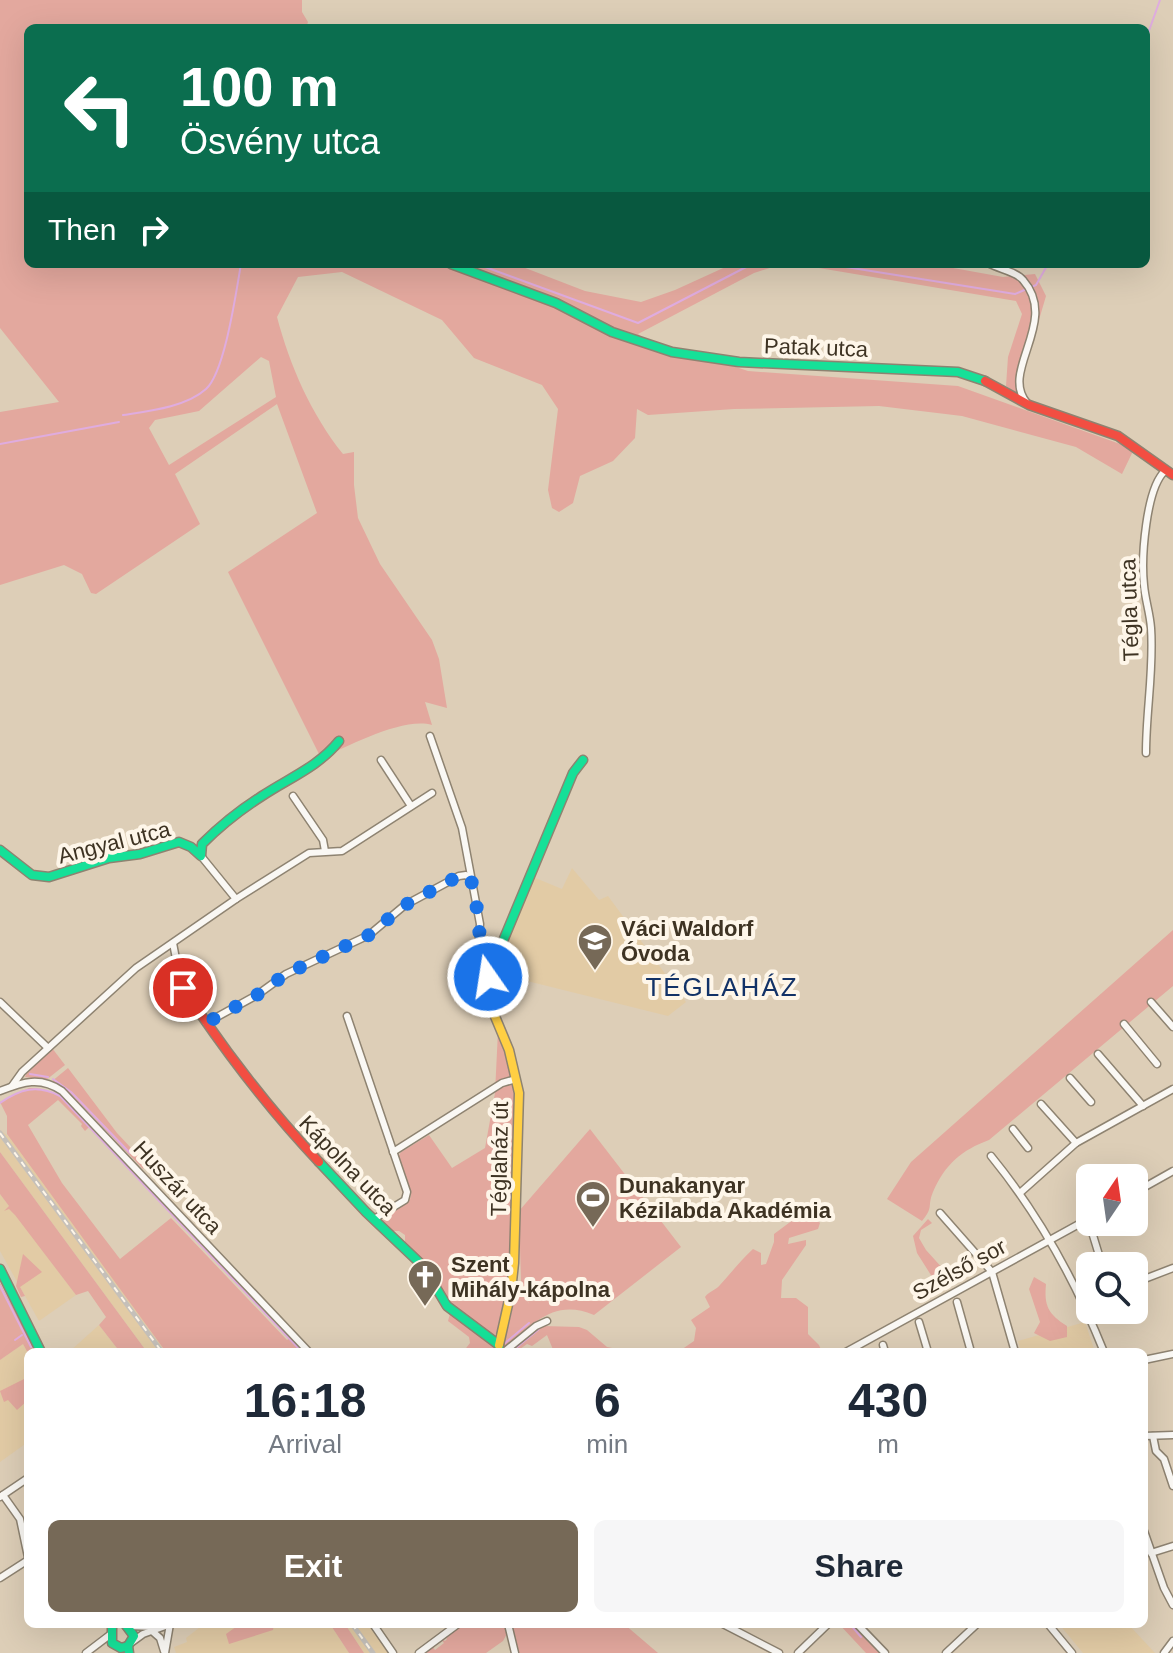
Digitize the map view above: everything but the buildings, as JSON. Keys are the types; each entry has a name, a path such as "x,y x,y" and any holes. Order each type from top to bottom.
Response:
{"street":[{"name":"Patak utca","path":"462,268 556,303 612,332 672,352 739,362 958,372 976,376 1029,405 1118,436 1169,473"},
{"path":"1000,268 1022,277 1036,304 1036,318 1019,383 1022,397 1029,405"},
{"name":"Tégla utca","path":"1146,753 1151,628 1143,564 1157,478 1169,473"},
{"path":"430,736 462,828 480,924 478,950 488,977"},
{"name":"Angyal utca","path":"0,850 32,875 49,877 109,858 140,854 179,842 201,856 202,844 221,826 318,762 339,741"},
{"path":"381,760 411,806"},
{"path":"488,977 573,773 583,760"},
{"path":"4,1090 136,968 309,853 342,851 432,793"},
{"path":"293,796 323,840 325,851"},
{"path":"201,856 236,899"},
{"path":"206,1023 257,995 286,974 369,935 405,905 459,876 466,875 471,879"},
{"path":"173,943 177,964"},
{"name":"Téglaház út","path":"488,977 489,1002 509,1050 519,1093 514,1263 501,1348"},
{"name":"Kápolna utca","path":"183,988 228,1056 271,1110 423,1266 447,1306 499,1348"},
{"path":"0,1002 48,1048"},
{"path":"1151,1002 1173,1027"},
{"path":"347,1016 407,1195 405,1200 374,1219"},
{"path":"1124,1024 1157,1064"},
{"path":"1098,1054 1143,1106"},
{"path":"1070,1078 1091,1102"},
{"path":"393,1152 502,1083 516,1079"},
{"name":"Huszár utca","path":"4,1090 35,1081 48,1083 62,1091 305,1348"},
{"path":"1021,1192 1076,1143 1173,1089"},
{"path":"1041,1104 1076,1143"},
{"path":"1013,1129 1028,1148"},
{"path":"991,1156 1021,1192 1076,1282"},
{"path":"1148,1185 1173,1171"},
{"path":"940,1213 992,1272 1014,1348"},
{"name":"Szélső sor","path":"853,1348 1076,1225"},
{"path":"1148,1278 1173,1268"},
{"path":"0,1269 39,1348"},
{"path":"957,1302 970,1348"},
{"path":"504,1348 547,1321"},
{"path":"919,1322 927,1348"},
{"path":"1095,1324 1103,1348"},
{"path":"1148,1359 1173,1354"},
{"path":"1148,1436 1173,1435"},
{"path":"1153,1436 1156,1451 1164,1459 1173,1486"},
{"path":"24,1481 2,1496 20,1519 24,1538"},
{"path":"1148,1544 1173,1605"},
{"path":"1151,1553 1173,1546"},
{"path":"0,1578 24,1561"},
{"path":"125,1648 133,1632 129,1628"},
{"path":"87,1653 125,1648 160,1628"},
{"path":"165,1652 169,1628"},
{"path":"376,1628 393,1653"},
{"path":"419,1653 453,1628"},
{"path":"509,1628 515,1653"},
{"path":"731,1628 779,1653"},
{"path":"798,1653 824,1628"},
{"path":"861,1628 885,1653"},
{"path":"946,1653 973,1628"},
{"path":"1051,1628 1072,1653"},
{"path":"87,1653 112,1629 125,1648"},
{"path":"152,1631 160,1638 165,1652"},
{"path":"1164,1653 1173,1641"}],"shaded area":[{"path":"0,0 302,0 302,12 307,24 24,24 24,268 525,268 585,291 641,302 723,268 770,268 754,273 638,334 664,352 748,371 958,386 1134,449 1122,474 1076,447 962,416 879,406 734,409 648,415 637,409 635,438 613,461 580,476 573,503 559,512 552,508 548,490 558,409 542,385 474,358 442,320 342,272 298,277 277,317 288,353 311,406 332,439 343,454 354,452 358,518 380,564 432,640 439,659 447,708 425,702 432,725 406,725 391,729 321,758 228,572 317,513 277,404 175,474 200,524 96,594 91,593 82,574 64,565 0,585 0,412 59,402 0,328","holes":["261,357 269,361 276,397 169,465 149,428 155,420 199,411"]},
{"path":"819,268 953,268 1003,277 1035,274 1046,296 1021,381 1026,399 1006,386 1008,357 1022,314 1016,301"},
{"path":"572,868 599,900 608,896 686,1002 668,1016 491,972 533,877 562,889"},
{"path":"1173,930 1173,986 989,1140 955,1159 938,1182 928,1213 922,1221 887,1199 911,1162"},
{"path":"498,1031 516,1078 508,1291 498,1332 493,1336 451,1306 405,1245 405,1235 392,1231 382,1221 410,1200 411,1193 398,1157 401,1152 429,1135 452,1168 485,1148 495,1093"},
{"path":"52,1048 65,1065 46,1080 25,1077 27,1072"},
{"path":"68,1068 117,1133 147,1165 143,1169 74,1097 51,1082"},
{"path":"29,1088 48,1091 70,1105 91,1125 85,1131 58,1100 28,1125 62,1183 120,1259 171,1218 287,1340 293,1336 305,1348 163,1348 7,1134 7,1116 0,1102"},
{"name":"Dunakanyar Kézilabda Akadémia","path":"590,1129 681,1247 594,1315 579,1310 555,1312 533,1324 503,1348 516,1279 529,1304 521,1282 519,1211"},
{"path":"0,1130 12,1139 163,1348 144,1348 0,1152"},
{"path":"0,1152 144,1348 117,1348 99,1325 106,1317 88,1291 76,1295 15,1215 9,1209 4,1211 9,1206 0,1194"},
{"path":"0,1194 76,1295 39,1321 0,1251"},
{"path":"805,1211 812,1213 820,1223 818,1229 789,1238 788,1244 806,1240 806,1245 782,1280 781,1298 796,1298 808,1307 808,1334 820,1348 684,1348 694,1341 696,1328 691,1320 710,1307 705,1297 753,1249 761,1253 761,1265 766,1264 774,1234"},
{"path":"928,1219 932,1223 921,1230 919,1238 954,1281 941,1291 917,1253 913,1236"},
{"path":"23,1254 42,1272 20,1287 25,1296 21,1297 16,1286"},
{"path":"1034,1277 1046,1284 1049,1309 1067,1326 1067,1337 1050,1341 1034,1333 1040,1322 1029,1289"},
{"path":"0,1283 33,1346 25,1348 23,1344 0,1360"},
{"path":"450,1314 491,1342 493,1348 466,1348 470,1343 469,1337 448,1321"},
{"path":"1086,1324 1094,1348 1020,1348 1018,1341"},
{"path":"99,1325 117,1348 73,1348"},
{"path":"543,1326 579,1327 612,1348 552,1348 547,1335 532,1346 527,1344 513,1348"},
{"path":"24,1343 24,1445 0,1462 0,1360"},
{"path":"24,1379 24,1404 17,1410 8,1400 4,1402 0,1391"},
{"path":"199,1628 333,1628 349,1653 176,1653 174,1647 187,1642 186,1638"},
{"path":"234,1628 273,1628 229,1644 226,1634"},
{"path":"333,1628 348,1628 364,1653 349,1653"},
{"path":"348,1628 371,1628 390,1653 364,1653"},
{"path":"453,1628 509,1630 503,1641 486,1653 420,1653 431,1645 435,1650 444,1643 440,1638 447,1639 444,1635"},
{"path":"513,1628 629,1628 658,1653 519,1653"},
{"path":"843,1628 857,1628 881,1653 866,1653"},
{"path":"1062,1628 1132,1628 1155,1653 1083,1653"}],"waterway":[{"path":"1150,28 1160,0"},
{"path":"123,415 178,404 206,389 213,380 224,349 240,268"},
{"path":"488,268 638,323 744,268"},
{"path":"852,268 1015,294 1036,285 1046,268"},
{"path":"0,444 119,422"},
{"path":"30,1074 48,1077"},
{"path":"53,1079 71,1092 130,1153"},
{"path":"0,1103 15,1094 36,1089 60,1096 298,1348"},
{"path":"0,1286 31,1347"},
{"path":"505,1343 529,1323"},
{"path":"516,1348 539,1329"},
{"path":"489,1333 495,1337"},
{"path":"15,1340 22,1335"},
{"path":"853,1628 861,1637"}],"railway":[{"path":"0,1133 159,1348"},
{"path":"355,1628 373,1653"}],"traffic: fast":[{"path":"462,268 556,303 612,332 672,352 739,362 958,372 985,381"},
{"path":"0,850 32,875 49,877 109,858 140,854 179,842 201,856 202,844 223,825 254,801 313,765 339,741"},
{"path":"489,992 488,977 573,773 583,760"},
{"path":"319,1162 423,1266 447,1306 499,1348"},
{"path":"0,1269 39,1348"},
{"path":"112,1628 112,1643 121,1648 128,1646"},
{"path":"128,1628 134,1636 128,1646 129,1653"}],"traffic: slow":[{"path":"489,992 489,1002 509,1050 519,1093 514,1263 499,1345"}],"traffic: jam":[{"path":"985,381 1029,405 1118,436 1173,475"},
{"path":"183,988 247,1078 319,1162"}],"place":[{"name":"Váci Waldorf Óvoda","path":"595,972"},
{"name":"Dunakanyar Kézilabda Akadémia","path":"593,1229"},
{"name":"Szent Mihály-kápolna","path":"425,1308"}],"district":[{"name":"TÉGLAHÁZ","path":"722,987"}],"route":[{"path":"183,988 206,1023 257,995 298,967 369,935 405,905 466,875 471,879 480,924 478,950 488,977"}]}
